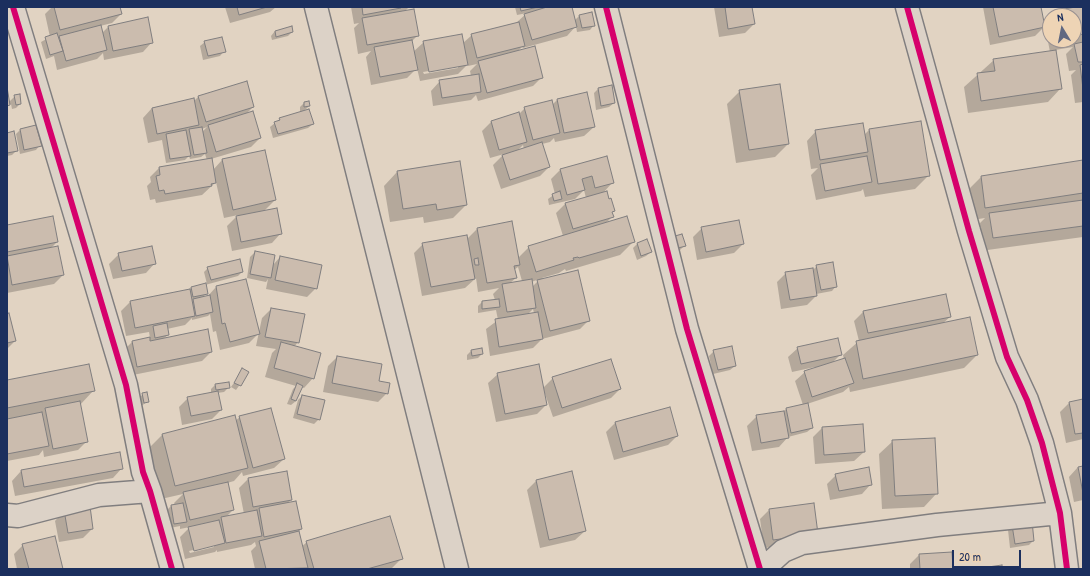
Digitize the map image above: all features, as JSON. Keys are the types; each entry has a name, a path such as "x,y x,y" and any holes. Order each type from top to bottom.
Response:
{"street":[{"path":"13,7 126,385 143,472 150,490 172,569"},
{"path":"316,7 457,569"},
{"path":"606,7 687,329 762,569 783,551 802,543 937,525 1060,513"},
{"path":"907,7 1007,357 1027,400 1042,443 1060,513 1067,569"},
{"path":"7,515 18,516 98,495 150,490"}],"building":[{"path":"54,7 120,7 122,14 60,30"},
{"path":"237,7 267,7 239,15"},
{"path":"362,7 401,7 401,8 363,15"},
{"path":"520,7 538,7 521,11"},
{"path":"547,7 572,7 577,27 532,40 524,14"},
{"path":"725,7 752,7 755,24 728,29"},
{"path":"993,7 1041,7 1042,28 999,37"},
{"path":"1083,7 1083,34 1082,8 1070,8"},
{"path":"414,9 419,36 367,45 362,18"},
{"path":"592,12 595,26 582,28 579,15"},
{"path":"148,17 153,43 113,51 108,26"},
{"path":"519,22 525,46 477,58 471,34"},
{"path":"101,25 107,50 66,61 59,36"},
{"path":"292,26 293,32 276,37 275,31"},
{"path":"57,33 63,51 50,55 45,37"},
{"path":"462,34 468,65 429,72 423,41"},
{"path":"222,37 226,52 208,56 204,41"},
{"path":"412,40 418,70 380,77 374,47"},
{"path":"1082,42 1083,62 1078,62 1075,48 1082,48"},
{"path":"535,46 543,78 487,93 478,61"},
{"path":"1056,50 1062,89 981,101 977,73 995,71 993,59"},
{"path":"1083,64 1083,89 1080,65"},
{"path":"479,74 481,92 442,98 439,80"},
{"path":"247,81 254,107 206,122 198,96"},
{"path":"780,84 789,144 749,150 739,90"},
{"path":"612,85 615,103 601,106 598,88"},
{"path":"7,87 10,105 7,106"},
{"path":"587,92 595,127 564,133 557,99"},
{"path":"20,94 21,104 16,105 14,95"},
{"path":"194,98 199,125 157,134 152,108"},
{"path":"552,100 560,133 533,140 524,107"},
{"path":"309,101 310,106 304,107 304,102"},
{"path":"309,109 314,124 278,134 274,122 280,120 279,118"},
{"path":"253,111 261,138 216,152 208,125"},
{"path":"519,112 527,142 499,150 491,121"},
{"path":"921,121 930,176 878,184 869,129"},
{"path":"863,123 868,152 820,160 815,130"},
{"path":"36,125 42,146 24,150 20,129"},
{"path":"202,127 207,153 194,155 189,129"},
{"path":"186,130 191,156 170,159 166,134"},
{"path":"14,131 18,151 7,153 7,133"},
{"path":"542,142 550,167 510,180 502,155"},
{"path":"265,150 276,200 233,210 222,159"},
{"path":"607,156 614,183 595,188 592,176 582,179 585,190 567,195 560,169"},
{"path":"867,156 872,182 825,191 820,164"},
{"path":"212,158 216,183 211,184 212,186 165,194 164,190 159,191 156,176 160,175 159,167"},
{"path":"1083,160 1083,193 985,208 981,176"},
{"path":"460,161 467,205 437,210 436,204 403,209 397,171"},
{"path":"560,191 562,199 554,201 552,194"},
{"path":"607,191 615,211 612,212 614,217 573,229 565,203"},
{"path":"1083,200 1083,226 993,238 989,213"},
{"path":"277,208 282,234 241,242 236,216"},
{"path":"53,216 58,242 7,252 7,225"},
{"path":"627,216 635,242 579,258 573,258 574,260 536,272 528,246"},
{"path":"739,220 744,244 706,252 701,227"},
{"path":"512,221 520,265 514,266 517,278 487,283 477,228"},
{"path":"682,234 686,246 678,248 675,236"},
{"path":"467,235 475,279 431,287 422,243"},
{"path":"647,239 652,252 641,256 637,243"},
{"path":"58,246 64,275 12,285 7,256"},
{"path":"152,246 156,264 122,271 118,253"},
{"path":"255,251 275,255 271,278 250,274"},
{"path":"280,256 322,265 317,289 275,280"},
{"path":"478,258 479,265 475,265 474,259"},
{"path":"240,259 243,272 211,280 207,267"},
{"path":"833,262 837,287 821,290 816,265"},
{"path":"813,268 817,296 790,300 785,272"},
{"path":"578,270 590,321 550,331 537,280"},
{"path":"246,279 260,334 230,342 225,323 222,324 216,286"},
{"path":"532,279 536,308 507,312 502,284"},
{"path":"206,283 208,294 193,297 191,287"},
{"path":"190,289 195,316 135,328 130,301"},
{"path":"946,294 951,317 868,333 863,311"},
{"path":"210,295 213,312 196,316 193,299"},
{"path":"499,299 500,307 482,309 482,301"},
{"path":"271,308 305,314 299,343 265,337"},
{"path":"538,312 543,339 499,347 495,319"},
{"path":"9,313 16,341 7,343 7,314"},
{"path":"970,317 978,355 863,379 856,341"},
{"path":"167,323 169,335 155,338 153,326"},
{"path":"208,329 212,352 137,367 132,341 150,337 150,341"},
{"path":"838,338 842,355 801,364 797,347"},
{"path":"281,342 321,353 314,379 274,368"},
{"path":"732,346 736,366 718,370 713,350"},
{"path":"482,348 483,354 472,356 471,350"},
{"path":"337,356 382,364 379,381 390,383 388,394 332,383"},
{"path":"845,358 854,383 812,397 804,371"},
{"path":"611,359 621,389 562,408 552,377"},
{"path":"89,364 95,391 7,408 7,380"},
{"path":"539,364 547,405 505,414 497,373"},
{"path":"242,368 249,372 241,386 234,383"},
{"path":"229,382 230,388 216,390 215,384"},
{"path":"297,383 303,386 296,401 291,399"},
{"path":"218,391 222,410 191,416 187,397"},
{"path":"147,392 149,402 144,403 142,393"},
{"path":"302,395 325,400 320,420 297,414"},
{"path":"1083,399 1083,433 1075,434 1069,402"},
{"path":"80,401 88,442 53,449 45,408"},
{"path":"808,403 813,428 791,433 786,408"},
{"path":"670,407 678,436 623,452 615,422"},
{"path":"271,408 285,459 253,468 239,416"},
{"path":"784,411 789,438 761,443 756,415"},
{"path":"42,412 49,446 7,454 7,419"},
{"path":"235,415 248,468 175,486 162,434"},
{"path":"863,424 865,452 824,455 822,427"},
{"path":"935,438 938,494 895,496 892,440"},
{"path":"120,452 123,469 24,487 21,470"},
{"path":"1083,466 1083,493 1078,467"},
{"path":"869,467 872,485 839,491 835,474"},
{"path":"287,471 292,500 253,507 248,478"},
{"path":"572,471 586,531 549,540 536,480"},
{"path":"228,482 234,510 190,520 183,492"},
{"path":"296,501 302,529 264,537 259,508"},
{"path":"183,503 187,522 174,524 171,505"},
{"path":"814,503 818,534 773,540 769,509"},
{"path":"90,506 93,529 68,533 64,510"},
{"path":"257,510 262,536 226,543 221,517"},
{"path":"390,516 403,559 367,569 314,569 306,541"},
{"path":"219,520 225,543 194,551 188,527"},
{"path":"1032,521 1034,541 1015,544 1012,525"},
{"path":"299,531 308,568 266,569 259,541"},
{"path":"55,536 63,569 29,569 22,544"},
{"path":"952,552 953,569 920,569 919,554"},
{"path":"1002,565 1002,569 974,569"}],"cycle path":[{"path":"13,7 126,385 143,472 150,491 172,569"},
{"path":"606,7 687,329 760,569"},
{"path":"907,7 969,231 1007,357 1027,400 1042,443 1060,513 1067,569"}]}
